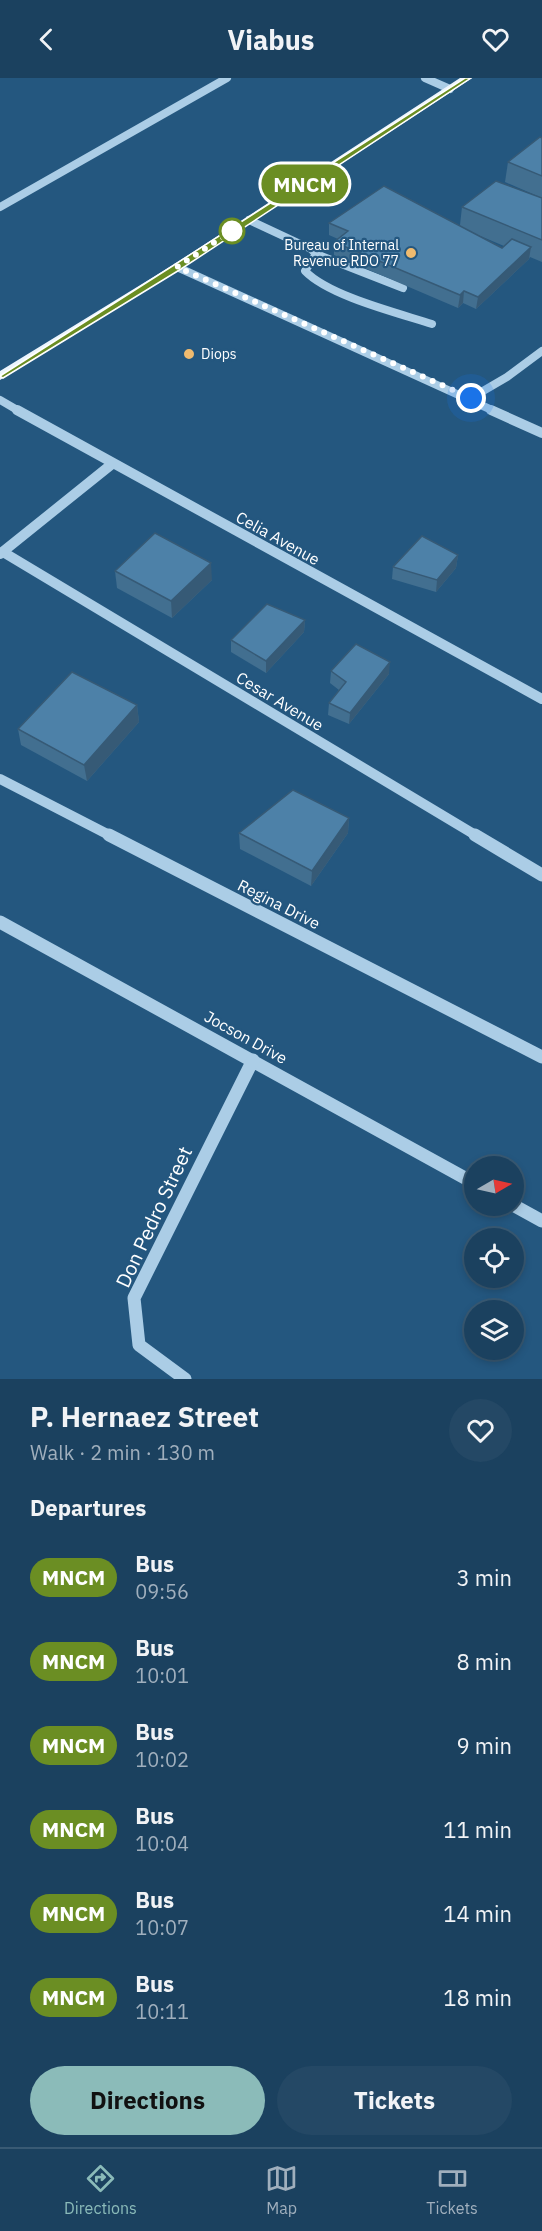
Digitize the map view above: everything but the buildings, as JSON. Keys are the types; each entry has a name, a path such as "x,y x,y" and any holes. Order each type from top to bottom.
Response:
{"main road":[{"path":"0,376 177,267 467,78"}],"street":[{"path":"0,207 227,78"},
{"path":"425,78 450,89"},
{"path":"249,220 305,246 316,254 403,288"},
{"path":"316,254 304,271 307,276 332,289 432,324"},
{"path":"177,267 471,398 542,433"},
{"path":"471,398 507,377 542,351"},
{"name":"Celia Avenue","path":"0,400 112,464 542,699"},
{"path":"2,553 112,464"},
{"name":"Cesar Avenue","path":"2,553 542,875"},
{"name":"Regina Drive","path":"0,779 542,1057"},
{"name":"Jocson Drive","path":"0,922 464,1177"},
{"name":"Don Pedro Street","path":"185,1379 139,1345 134,1298 253,1060"},
{"path":"524,1211 542,1221"}],"bus line":[{"name":"MNCM","path":"0,376 177,267 467,78"}],"place":[{"name":"Bureau of Internal Revenue RDO 77","path":"411,253"},
{"name":"Diops","path":"189,354"}],"route":[{"path":"232,231 177,267 471,398"}]}
